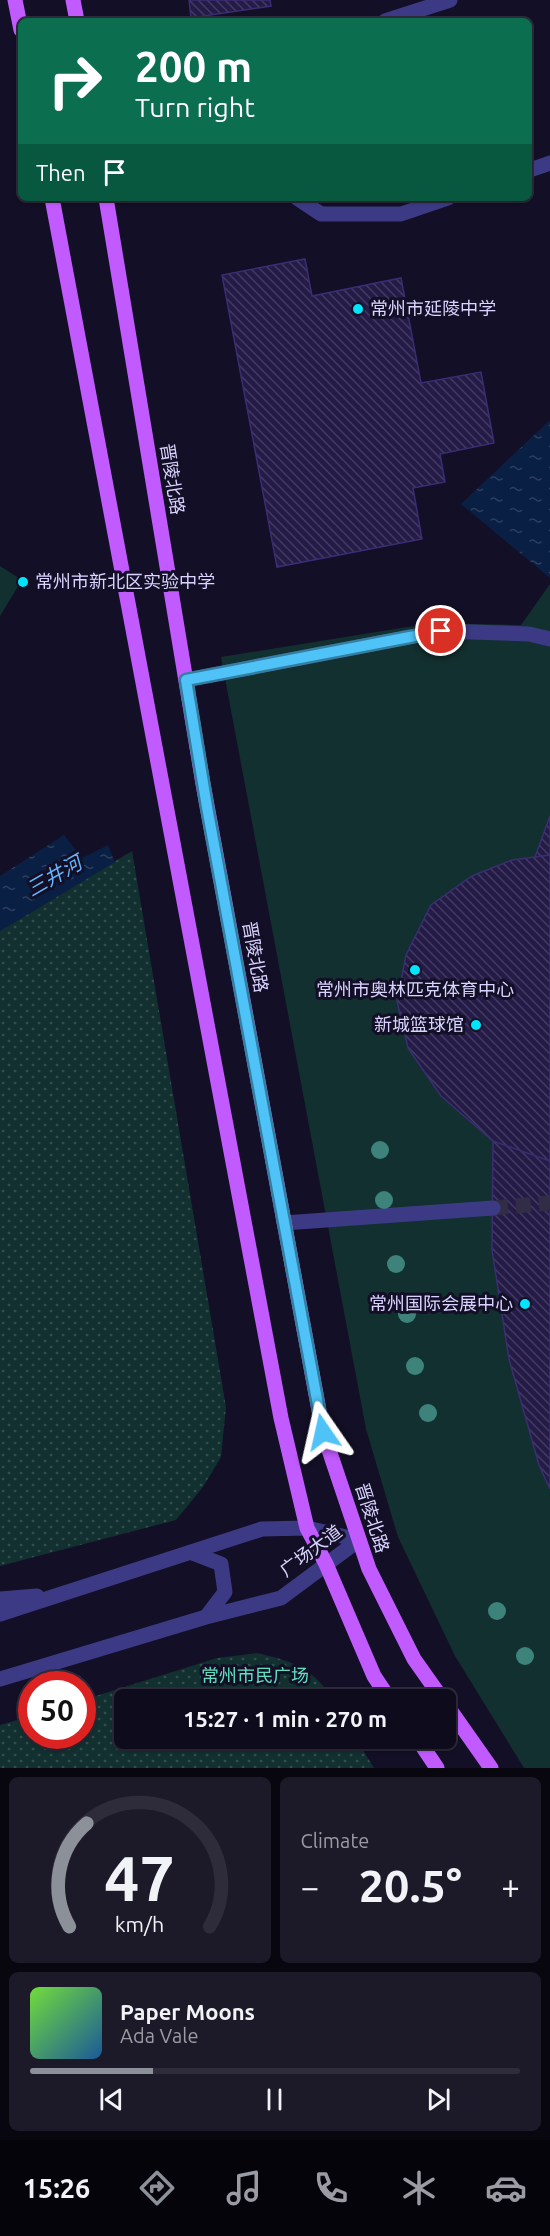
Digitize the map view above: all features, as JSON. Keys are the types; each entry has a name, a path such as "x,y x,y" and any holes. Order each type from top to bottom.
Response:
{"main road":[{"path":"15,0 19,18"},
{"path":"73,0 76,18"},
{"path":"53,201 281,1418 308,1528 374,1676 383,1689"},
{"name":"晋陵北路","path":"106,201 203,784 323,1432 369,1569 414,1659 435,1689"},
{"path":"456,1718 491,1768"},
{"path":"424,1749 437,1768"}],"street":[{"path":"394,18 450,0"},
{"path":"532,169 550,163"},
{"path":"302,201 321,214 401,214 439,201"},
{"path":"186,680 441,631 529,634 550,639"},
{"path":"284,1223 493,1208"},
{"name":"广场大道","path":"0,1614 262,1529 308,1528 359,1540"},
{"name":"广场大道","path":"0,1679 206,1617 281,1598 359,1540"},
{"path":"190,1552 221,1564 225,1592 206,1617"},
{"path":"0,1599 61,1594"}],"green space":[{"path":"0,566 22,580 0,616"},
{"name":"常州市奥林匹克体育中心","path":"550,584 550,1768 524,1768 455,1656 398,1537 366,1429 221,657 432,623 521,625"},
{"path":"132,851 226,1407 221,1457 203,1487 176,1520 0,1566 0,931"},
{"name":"常州市民广场","path":"257,1653 282,1659 301,1667 326,1689 118,1689 217,1658"},
{"name":"常州市民广场","path":"114,1690 114,1749 362,1749 374,1768 0,1768 0,1725 18,1720 18,1749 96,1749 96,1696"}],"water":[{"path":"550,420 550,578 461,504"},
{"name":"三井河","path":"64,835 82,858 108,845 115,862 0,931 0,876"}],"building":[{"path":"189,0 270,0 271,6 191,18"},
{"path":"305,259 312,296 401,278 421,383 481,372 494,443 440,454 445,482 413,488 422,539 277,567 222,275"},
{"path":"550,816 550,855 535,857"},
{"name":"新城篮球馆","path":"550,855 550,1161 493,1141 441,1096 408,1048 397,1001 406,955 431,905 472,876 512,860"},
{"name":"常州国际会展中心","path":"493,1141 550,1161 550,1489 539,1465 509,1359 492,1250"}],"tunnel":[{"path":"493,1208 550,1203"}],"place":[{"name":"常州市延陵中学","path":"358,309"},
{"name":"常州市新北区实验中学","path":"23,582"},
{"name":"常州市奥林匹克体育中心","path":"415,970"},
{"name":"新城篮球馆","path":"476,1025"},
{"name":"常州国际会展中心","path":"525,1304"}],"route":[{"path":"323,1432 207,807 186,680 441,631"}]}
